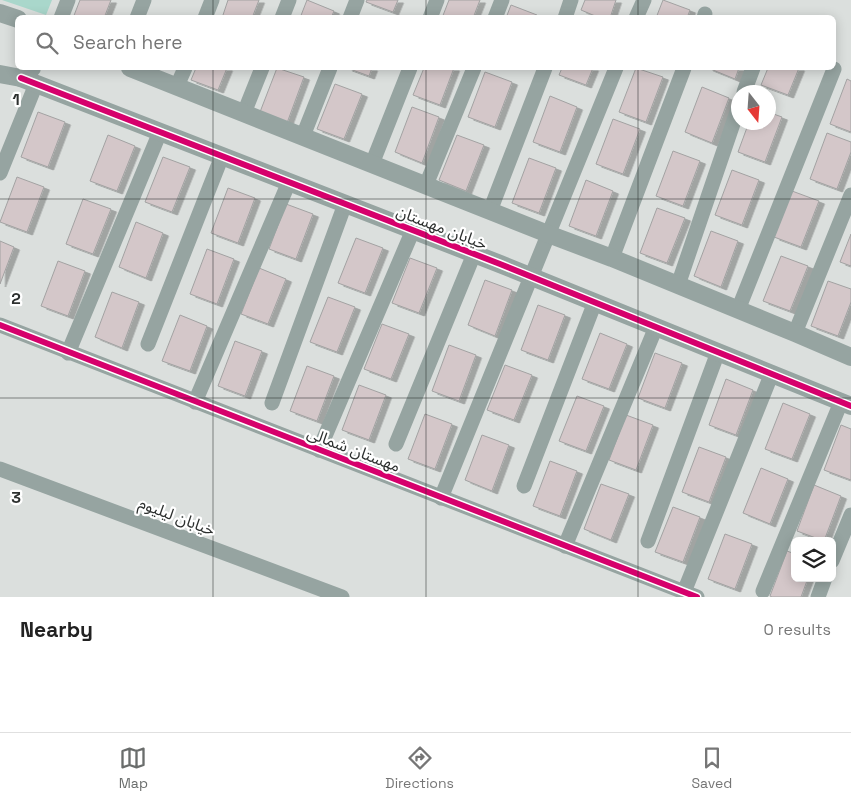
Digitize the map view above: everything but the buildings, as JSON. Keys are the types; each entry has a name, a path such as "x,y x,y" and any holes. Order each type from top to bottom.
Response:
{"street":[{"path":"62,15 68,0"},
{"path":"138,15 144,0"},
{"path":"206,15 212,0"},
{"path":"283,15 289,0"},
{"path":"351,15 357,0"},
{"path":"431,15 437,0"},
{"path":"496,15 502,0"},
{"path":"566,15 571,0"},
{"path":"637,15 644,0"},
{"path":"0,13 15,18"},
{"name":"خیابان مهستان","path":"135,70 612,258 851,357"},
{"path":"177,86 184,70"},
{"path":"244,113 261,70"},
{"path":"303,136 329,70"},
{"path":"372,164 409,70"},
{"path":"426,185 473,70"},
{"path":"490,211 544,70"},
{"path":"441,498 615,70"},
{"path":"612,258 683,70"},
{"path":"747,85 752,70"},
{"path":"738,310 834,70"},
{"name":"خیابان مهستان","path":"0,74 30,77 160,132 474,254 846,404"},
{"path":"0,172 30,77"},
{"path":"678,285 731,130"},
{"path":"68,352 160,132"},
{"path":"148,344 222,156"},
{"path":"195,402 289,182"},
{"path":"795,333 851,195"},
{"path":"272,403 345,204"},
{"path":"319,450 413,230"},
{"path":"396,444 474,254"},
{"path":"524,486 594,302"},
{"name":"مهستان شمالی","path":"0,325 691,594"},
{"path":"565,546 656,327"},
{"path":"648,541 718,352"},
{"path":"691,594 772,373"},
{"path":"763,590 846,404"},
{"name":"خیابان لیلیوم","path":"0,468 342,597"},
{"path":"836,551 851,515"},
{"path":"818,597 824,582"}],"green space":[{"path":"2,0 52,0 46,15"}],"cycle path":[{"path":"21,78 500,264 851,406"},
{"path":"0,325 697,597"}]}
